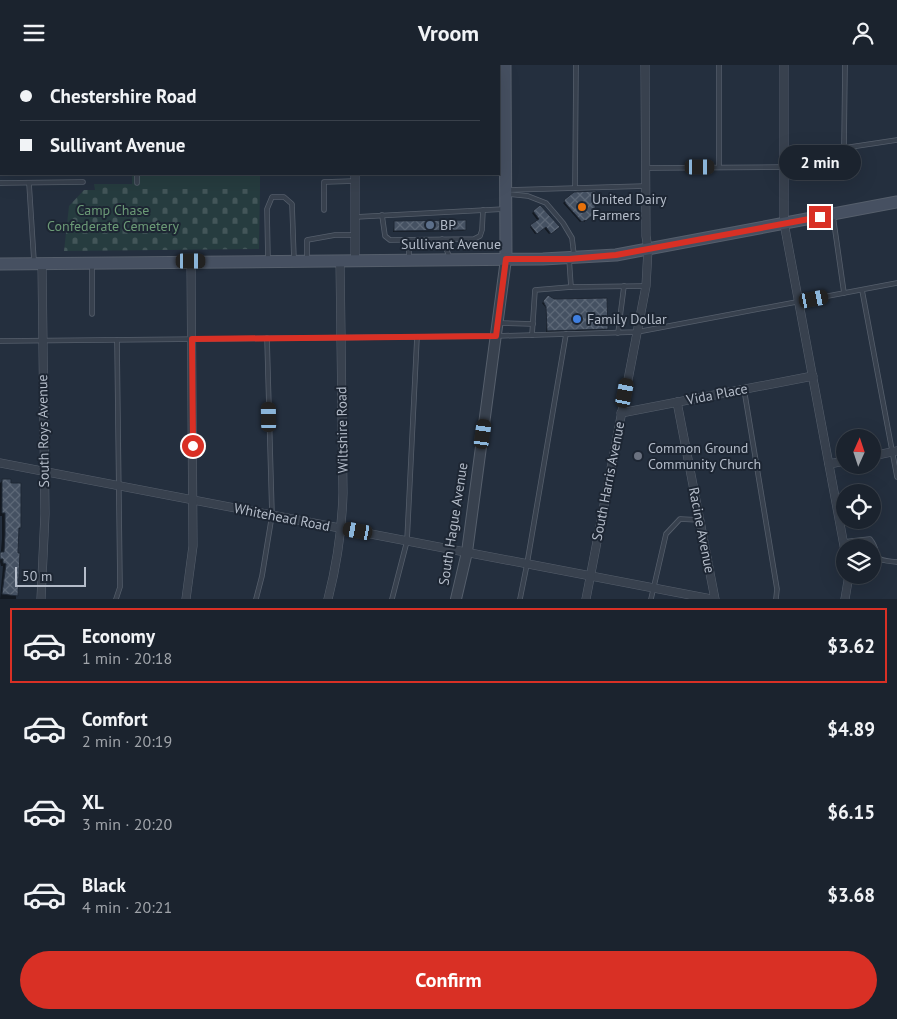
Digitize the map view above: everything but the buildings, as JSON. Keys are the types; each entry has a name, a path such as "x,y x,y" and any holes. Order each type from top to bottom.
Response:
{"main road":[{"name":"South Hague Avenue","path":"505,65 506,259"},
{"name":"Sullivant Avenue","path":"0,264 506,259 616,255 897,202"}],"street":[{"name":"South Harris Avenue","path":"586,599 646,286 648,249 646,236 645,65"},
{"path":"784,65 784,223 844,539"},
{"path":"355,177 355,260"},
{"name":"South Hague Avenue","path":"456,599 467,552 506,259"},
{"name":"Wiltshire Road","path":"328,599 335,574 342,529 340,260"},
{"path":"186,599 193,546 191,261"},
{"name":"South Roys Avenue","path":"38,263 42,340 45,514 41,599"},
{"name":"Vida Place","path":"621,413 813,376"},
{"name":"Racine Avenue","path":"677,402 713,599"},
{"path":"881,453 894,451"},
{"name":"Whitehead Road","path":"0,463 713,599"},
{"path":"829,464 836,463"},
{"path":"845,599 848,584"}],"lane":[{"path":"575,188 576,65"},
{"path":"719,65 719,167"},
{"path":"844,147 845,65"},
{"path":"784,157 897,140"},
{"path":"646,167 784,167"},
{"path":"137,175 137,183"},
{"path":"324,211 324,181 355,177"},
{"path":"0,183 83,182"},
{"path":"29,183 38,263"},
{"path":"506,192 646,186"},
{"path":"506,192 546,203 563,223 572,238 571,287"},
{"path":"268,261 267,209 272,197 284,197 292,204 294,260"},
{"path":"355,217 506,209"},
{"path":"382,215 385,236 390,240 474,239 480,236 482,230 483,211"},
{"path":"833,214 844,293"},
{"path":"307,260 307,240 335,235 355,235"},
{"path":"442,239 450,259"},
{"path":"409,240 409,259"},
{"path":"92,263 92,314"},
{"path":"0,341 496,336 637,332 897,283"},
{"path":"618,333 624,286"},
{"path":"532,335 535,289 646,286"},
{"path":"862,289 894,451 897,477"},
{"path":"498,323 533,324"},
{"path":"520,599 566,334"},
{"path":"392,599 407,541 417,337"},
{"path":"256,599 262,576 272,515 267,339"},
{"path":"116,599 120,587 117,340"},
{"path":"744,389 777,589 776,599"},
{"path":"651,599 666,534 680,519 700,520"},
{"path":"881,559 897,562"}],"green space":[{"path":"132,175 260,175 260,189 132,189"},
{"name":"Camp Chase Confederate Cemetery","path":"94,184 132,184 132,189 260,189 259,249 64,251 69,206 84,190 95,190"}],"place":[{"name":"United Dairy Farmers","path":"582,207"},
{"name":"BP","path":"430,225"},
{"name":"Family Dollar","path":"577,319"},
{"name":"Common Ground Community Church","path":"638,456"}],"route":[{"path":"193,446 192,339 496,336 506,259 569,259 616,255 820,217"}]}
